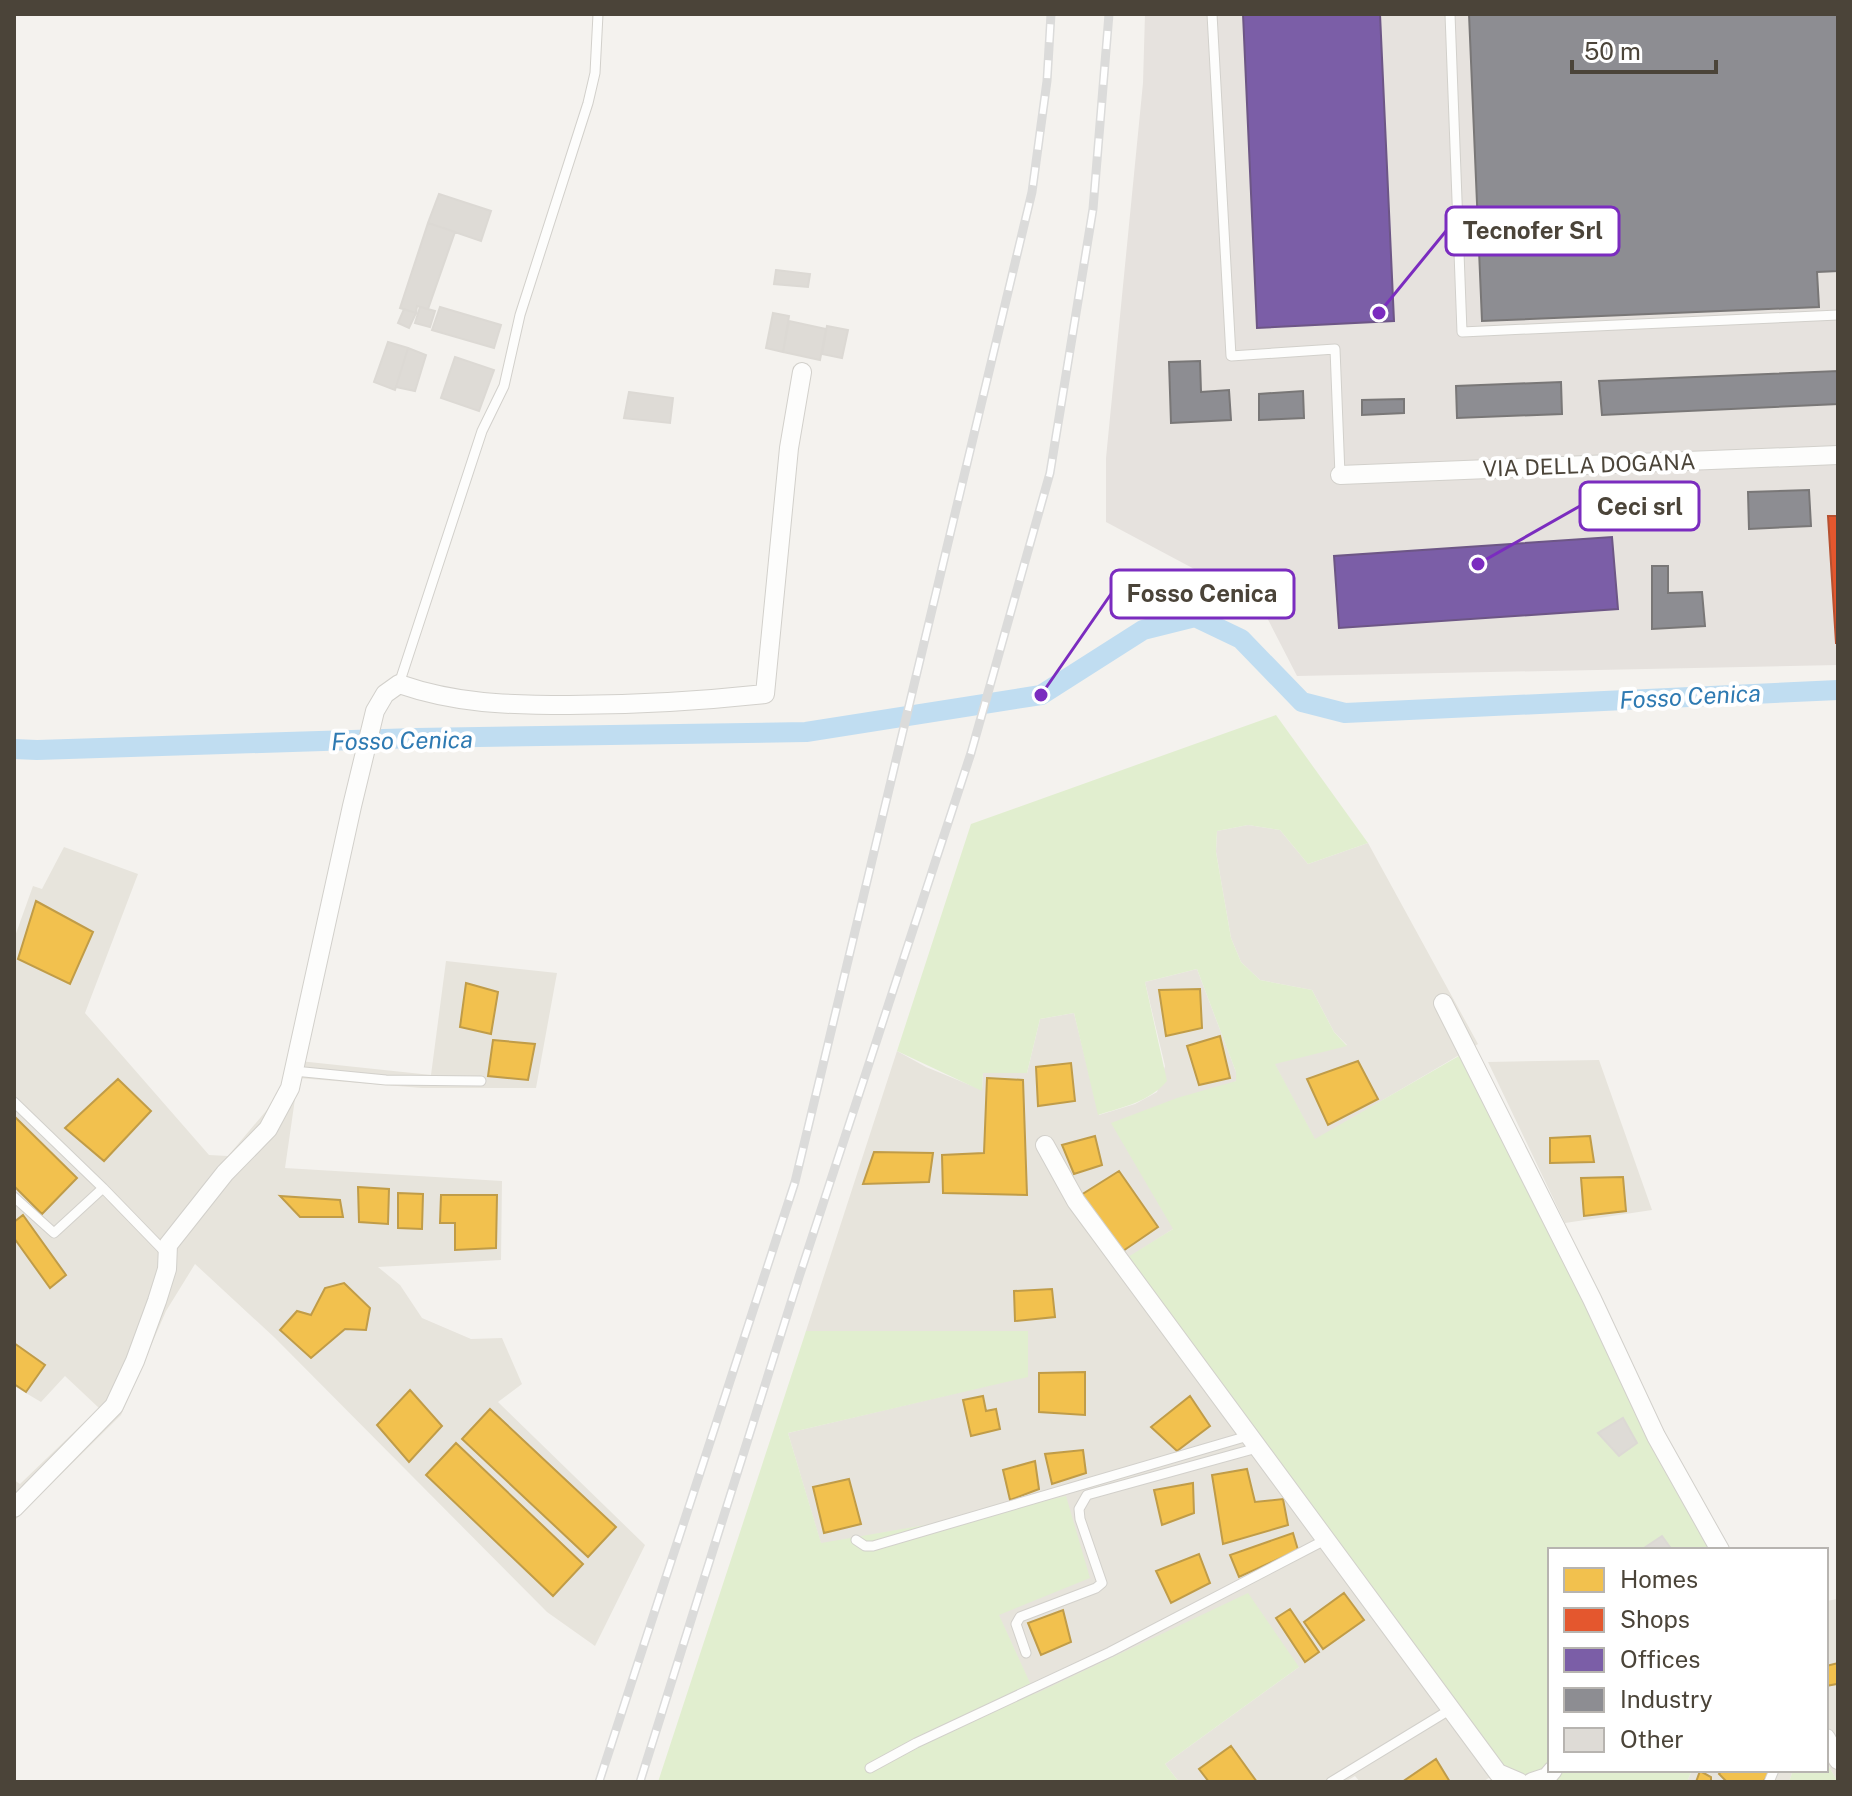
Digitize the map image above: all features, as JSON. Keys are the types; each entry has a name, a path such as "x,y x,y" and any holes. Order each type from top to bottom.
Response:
{"street":[{"path":"14,1508 114,1406 157,1301 167,1269 168,1245 225,1173 268,1129 290,1088 359,777 375,711 385,694 399,684 439,697 498,705 624,705 765,694 789,448 802,372"},
{"name":"VIA DELLA DOGANA","path":"1340,475 1838,455"},
{"path":"1443,1003 1592,1299 1656,1436 1719,1548"},
{"path":"1045,1145 1076,1201 1498,1773 1519,1782"},
{"path":"1828,1742 1838,1760"},
{"path":"1532,1782 1547,1777 1551,1772"}],"lane":[{"path":"399,684 482,431 504,386 520,315 588,103 595,73 598,14"},
{"path":"1212,14 1231,356 1335,349 1340,475"},
{"path":"1450,14 1462,332 1838,315"},
{"path":"294,1071 386,1080 481,1081"},
{"path":"14,1102 168,1254"},
{"path":"14,1197 54,1233 103,1188"},
{"path":"856,1540 865,1546 873,1546 1252,1442"},
{"path":"1026,1653 1016,1624 1020,1617 1102,1583 1080,1519 1079,1509 1087,1495 1252,1442"},
{"path":"870,1768 916,1743 1110,1652 1325,1540"},
{"path":"1331,1782 1451,1709"}],"shaded area":[{"path":"1145,14 1838,14 1838,665 1297,676 1260,604 1106,522 1106,458 1143,83"},
{"path":"1248,825 1280,830 1308,864 1368,843 1478,1044 1315,1140 1274,1063 1347,1045 1334,1032 1312,990 1260,980 1241,962 1231,938 1216,852 1217,831"},
{"path":"64,847 138,874 85,1013 209,1155 228,1156 277,1098 290,1060 431,1075 446,961 557,973 536,1088 422,1088 298,1078 285,1168 502,1181 501,1260 378,1267 400,1285 422,1318 471,1339 502,1338 522,1384 498,1402 645,1545 595,1646 547,1612 275,1338 195,1264 166,1311 121,1415 14,1521 14,1480 20,1484 99,1408 65,1376 41,1402 14,1386 14,939 33,886 42,889"},
{"path":"1197,969 1236,1072 1236,1081 1231,1084 1173,1229 1128,1258 1506,1768 1539,1772 1560,1782 1497,1782 1490,1777 1483,1782 1360,1782 1355,1776 1345,1782 1179,1782 1165,1764 1299,1667 1035,1695 998,1614 978,1516 821,1544 788,1433 1028,1376 1027,1331 806,1331 897,1051 926,1067 982,1090 983,1073 1027,1073 1040,1019 1074,1013 1099,1115 1135,1104 1157,1092 1165,1066 1145,982"},
{"path":"1599,1060 1652,1210 1565,1223 1488,1062"},
{"path":"1838,1599 1838,1782 1828,1765 1828,1601"},
{"path":"1691,1772 1792,1772 1789,1782 1687,1782"}],"green space":[{"path":"1276,715 1368,843 1308,864 1280,830 1248,825 1217,831 1216,852 1231,938 1241,962 1260,980 1312,990 1334,1032 1347,1046 1275,1064 1315,1139 1464,1053 1712,1548 1548,1548 1548,1772 1691,1772 1687,1782 1560,1782 1539,1772 1523,1775 1506,1769 1128,1257 1173,1229 1111,1123 1177,1098 1236,1081 1236,1072 1197,969 1145,982 1167,1081 1144,1099 1098,1115 1074,1013 1040,1019 1027,1073 983,1073 982,1091 897,1051 971,824"},
{"path":"806,1331 1028,1331 1028,1377 788,1433 821,1543 978,1516 1066,1496 1090,1578 999,1615 1035,1694 1248,1593 1299,1667 1165,1764 1179,1782 658,1782"},
{"path":"1828,1765 1838,1782 1789,1782 1792,1772 1828,1772"}],"building: Homes":[{"path":"36,901 93,932 70,984 18,959"},
{"path":"466,983 498,992 491,1034 460,1027"},
{"path":"1200,989 1202,1028 1166,1036 1159,990"},
{"path":"1220,1036 1230,1078 1199,1085 1187,1046"},
{"path":"493,1040 535,1044 528,1080 488,1076"},
{"path":"1358,1061 1378,1099 1328,1125 1307,1079"},
{"path":"1071,1063 1075,1101 1038,1106 1036,1067"},
{"path":"987,1078 1023,1080 1027,1195 943,1193 942,1155 984,1153"},
{"path":"118,1079 151,1111 104,1161 65,1128"},
{"path":"14,1116 77,1178 42,1214 14,1186"},
{"path":"1095,1136 1102,1165 1074,1174 1062,1145"},
{"path":"1590,1136 1594,1162 1550,1163 1550,1138"},
{"path":"874,1152 933,1153 929,1182 863,1184"},
{"path":"1119,1171 1158,1227 1123,1251 1081,1195"},
{"path":"1623,1177 1626,1211 1584,1216 1581,1178"},
{"path":"358,1187 389,1189 388,1224 359,1222"},
{"path":"398,1193 423,1194 422,1229 398,1228"},
{"path":"441,1195 497,1195 496,1248 455,1250 455,1223 440,1223"},
{"path":"280,1196 340,1200 343,1217 300,1217"},
{"path":"23,1215 66,1275 50,1288 14,1238 14,1222"},
{"path":"344,1283 370,1308 366,1330 345,1329 311,1358 280,1330 297,1311 311,1315 325,1288"},
{"path":"1052,1289 1055,1317 1015,1321 1014,1291"},
{"path":"14,1343 45,1365 26,1392 14,1384"},
{"path":"1085,1372 1085,1415 1039,1412 1039,1373"},
{"path":"410,1390 442,1426 409,1462 377,1425"},
{"path":"983,1396 986,1411 996,1409 1000,1429 971,1436 963,1400"},
{"path":"1190,1396 1210,1426 1177,1451 1151,1427"},
{"path":"490,1409 616,1527 588,1557 462,1439"},
{"path":"456,1443 583,1564 553,1596 426,1475"},
{"path":"1083,1450 1086,1473 1052,1484 1045,1454"},
{"path":"1035,1461 1039,1489 1010,1500 1003,1470"},
{"path":"1247,1469 1255,1502 1283,1499 1288,1525 1223,1544 1212,1475"},
{"path":"849,1479 861,1524 824,1533 813,1487"},
{"path":"1193,1483 1194,1513 1162,1525 1154,1490"},
{"path":"1293,1533 1298,1550 1239,1577 1230,1555"},
{"path":"1199,1554 1210,1583 1171,1603 1156,1571"},
{"path":"1344,1593 1364,1620 1323,1649 1304,1622"},
{"path":"1290,1609 1319,1652 1305,1662 1276,1618"},
{"path":"1063,1610 1071,1642 1041,1655 1028,1623"},
{"path":"1838,1663 1838,1689 1837,1684 1828,1686 1828,1666"},
{"path":"1231,1746 1257,1782 1209,1782 1199,1769"},
{"path":"1436,1759 1450,1782 1402,1782"},
{"path":"1700,1772 1711,1777 1711,1782 1696,1782"},
{"path":"1770,1773 1763,1782 1727,1782 1719,1774"}],"building: Shops":[{"path":"1828,516 1838,516 1838,643 1836,643"}],"building: Offices":[{"path":"1243,14 1380,14 1394,321 1257,328"},
{"path":"1612,537 1618,609 1339,628 1334,556"}],"building: Industry":[{"path":"1469,14 1838,14 1838,271 1817,272 1819,307 1482,321"},
{"path":"1200,361 1201,392 1229,390 1231,420 1171,423 1169,362"},
{"path":"1838,371 1838,404 1602,415 1599,381"},
{"path":"1561,382 1562,414 1457,418 1456,386"},
{"path":"1303,391 1304,418 1259,420 1259,394"},
{"path":"1404,399 1404,413 1362,415 1362,400"},
{"path":"1809,490 1811,526 1749,529 1748,492"},
{"path":"1652,566 1668,566 1668,593 1702,592 1705,626 1652,629"}],"building: Other":[{"path":"439,194 491,211 481,241 428,223"},
{"path":"428,223 455,232 428,309 417,306 416,313 400,308"},
{"path":"776,270 810,274 808,287 774,284"},
{"path":"420,307 435,311 430,327 415,323"},
{"path":"440,307 501,325 494,348 432,330"},
{"path":"404,309 416,313 409,328 398,323"},
{"path":"773,313 789,316 783,352 766,348"},
{"path":"789,321 826,329 820,360 783,352"},
{"path":"827,326 848,330 842,358 822,354"},
{"path":"388,342 408,348 395,390 374,382"},
{"path":"408,348 426,355 415,391 396,387"},
{"path":"455,357 494,370 479,411 441,398"},
{"path":"629,392 673,398 670,423 624,418"},
{"path":"1623,1418 1637,1443 1619,1456 1598,1433"},
{"path":"1662,1536 1671,1548 1644,1548"}],"waterway":[{"name":"Fosso Cenica","path":"14,749 806,732 1041,695 1143,630 1195,617 1241,639 1302,702 1345,713 1838,690"}],"railway":[{"path":"599,1782 795,1182 1032,192 1047,81 1051,14"},
{"path":"640,1782 799,1277 971,753 1050,473 1093,209 1109,14"}],"place":[{"name":"Tecnofer Srl","path":"1379,313"},
{"name":"Ceci srl","path":"1478,564"},
{"name":"Fosso Cenica","path":"1041,695"}]}
